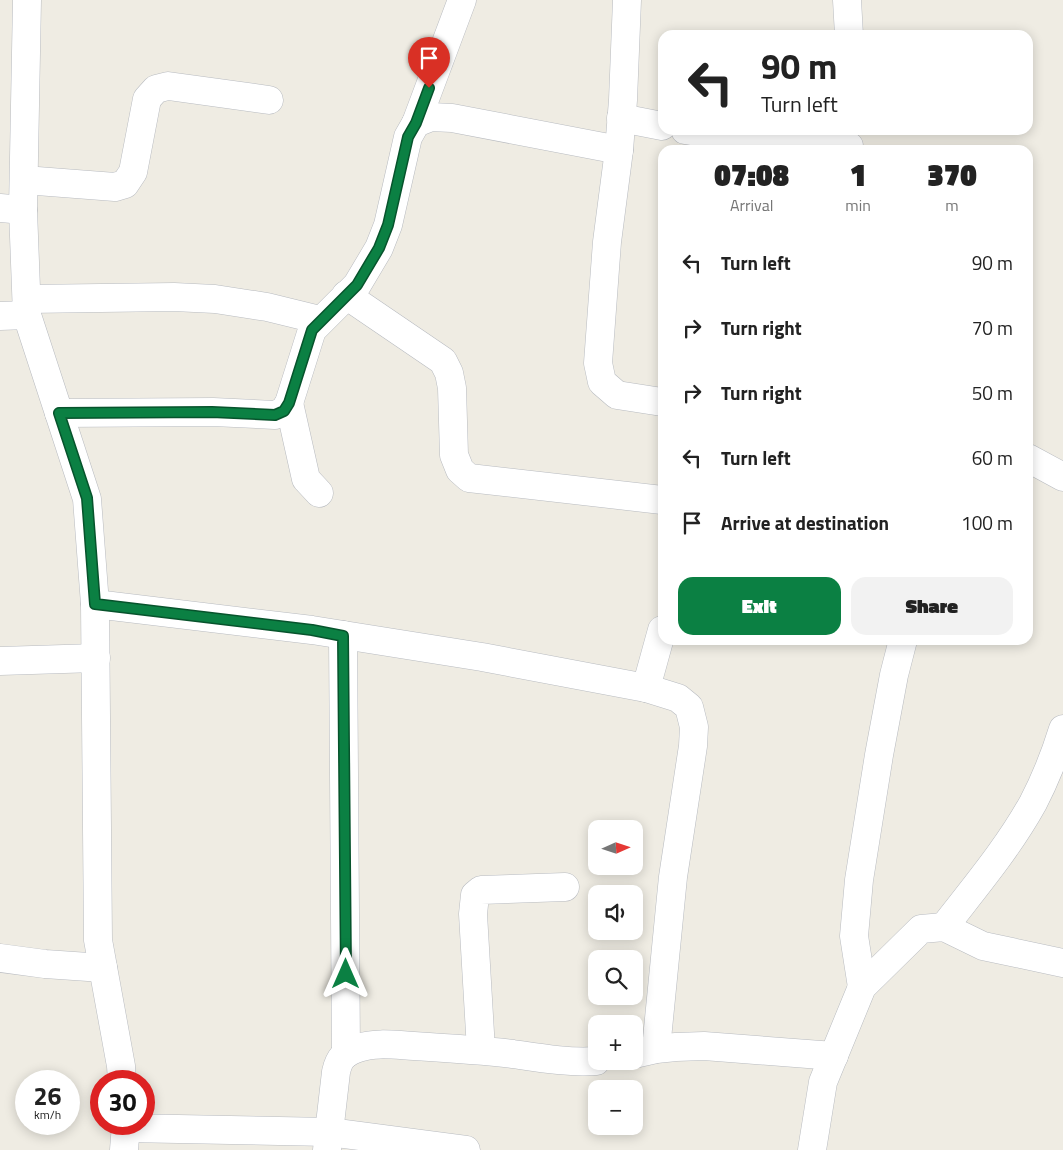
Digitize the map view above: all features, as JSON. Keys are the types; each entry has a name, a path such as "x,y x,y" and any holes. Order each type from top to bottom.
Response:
{"street":[{"path":"27,0 24,180 11,209 27,307 87,498 95,604 98,940 121,1070"},
{"path":"59,413 212,412 275,415 284,411 289,403 312,330 357,285 379,248 388,225 408,137 416,123 462,0"},
{"path":"627,0 624,90 619,150 607,242 598,363 602,382 617,395 658,401"},
{"path":"848,0 849,30"},
{"path":"24,180 115,187 125,184 133,172 147,100 156,89 168,86 269,100"},
{"path":"416,123 430,116 452,118 619,150"},
{"path":"621,118 658,125"},
{"path":"715,135 758,142 849,142"},
{"path":"346,295 443,361 449,373 452,388 454,455 460,470 469,478 658,500"},
{"path":"0,316 27,307 174,297 215,299 267,307 320,320"},
{"path":"289,403 306,479 319,493"},
{"path":"1033,461 1063,477"},
{"path":"95,604 312,630 482,657 646,688 678,698 689,707 694,727 693,746 645,1052 676,1047 704,1046 834,1056"},
{"path":"343,636 346,1054"},
{"path":"646,688 658,644"},
{"path":"862,987 854,936 859,880 894,676 897,645"},
{"path":"0,661 96,658"},
{"path":"944,927 1001,854 1032,804 1054,759 1063,729"},
{"path":"482,1050 473,914 475,895 482,890 565,887"},
{"path":"812,1150 823,1082 862,987 921,929 944,927 983,946 1063,963"},
{"path":"0,958 45,964 103,968"},
{"path":"328,1141 338,1061 357,1048 376,1044 482,1050 566,1061 588,1062"},
{"path":"154,1135 328,1141 466,1150"}],"route":[{"path":"346,974 343,636 312,630 95,604 87,498 59,413 212,412 275,415 284,411 289,403 312,330 357,285 379,248 388,225 408,137 416,123 429,88"}]}
